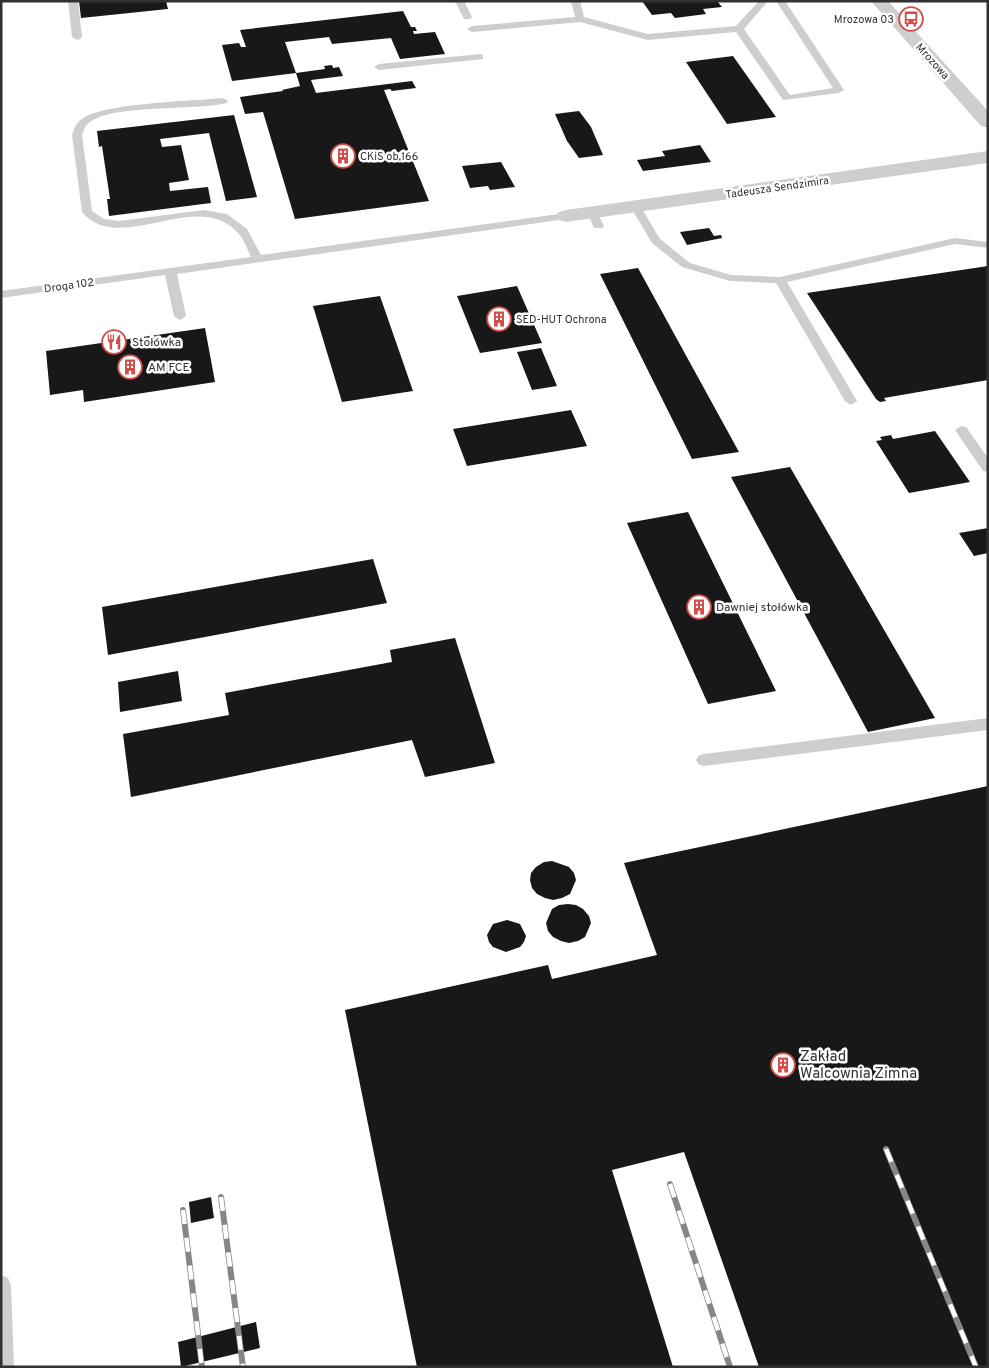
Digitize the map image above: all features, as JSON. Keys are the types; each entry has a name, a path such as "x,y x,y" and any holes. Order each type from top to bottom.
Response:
{"street":[{"name":"Mrozowa","path":"879,1 988,122"},
{"name":"Tadeusza Sendzimira","path":"566,216 595,219 635,206 988,157"}],"lane":[{"path":"73,1 77,37"},
{"path":"459,1 467,17"},
{"path":"575,1 580,19"},
{"path":"472,29 580,19 648,37 739,29 764,1"},
{"path":"739,29 787,98 839,90 780,1"},
{"path":"379,67 480,57"},
{"path":"223,101 107,111 86,120 79,128 77,135 87,212 92,218 101,223 113,224 125,224 198,212 212,214 225,218 242,229 257,258"},
{"path":"635,206 656,241 686,265 730,278 780,280 955,241 988,245"},
{"name":"Droga 102","path":"1,295 566,216"},
{"path":"170,270 180,316"},
{"path":"780,280 851,401"},
{"path":"961,430 988,468"},
{"path":"704,760 988,724"},
{"path":"1,1285 4,1367"}],"building":[{"path":"79,1 166,1 168,9 81,18"},
{"path":"642,1 717,1 722,7 703,9 706,14 675,18 671,13 652,15"},
{"path":"403,11 411,27 415,27 417,31 413,31 414,34 435,32 445,54 400,59 391,38 332,44 329,37 285,42 296,73 232,81 222,45 239,43 241,47 246,47 240,30"},
{"path":"733,56 776,117 727,124 686,62"},
{"name":"CKiS ob.166","path":"332,65 333,68 339,67 343,76 311,80 316,93 412,81 416,88 384,90 429,201 295,219 263,112 245,114 240,97 283,91 300,86 296,73 325,69 324,66"},
{"path":"579,111 591,127 603,155 579,158 567,141 555,114"},
{"path":"234,115 257,197 226,201 209,133 160,139 162,147 181,145 189,180 169,183 170,191 208,187 211,203 109,216 107,199 110,199 102,146 99,147 97,131"},
{"path":"700,145 711,162 643,171 637,160 665,156 662,151"},
{"path":"501,162 515,187 490,190 488,186 470,188 462,166"},
{"path":"709,228 714,236 721,235 722,238 687,245 680,232"},
{"path":"988,266 988,380 884,398 886,401 880,402 876,399 807,293"},
{"path":"638,268 739,452 692,459 600,274"},
{"name":"SED-HUT Ochrona","path":"517,286 542,343 480,353 457,296"},
{"path":"380,296 413,391 342,402 313,306"},
{"name":"AM FCE","path":"205,328 215,382 84,402 83,390 50,395 46,351"},
{"path":"541,348 557,386 532,390 517,352"},
{"path":"571,410 587,446 467,466 453,429"},
{"path":"935,431 970,482 909,493 876,441 882,440 880,437 891,435 893,439"},
{"path":"790,467 935,718 868,732 731,477"},
{"name":"Dawniej stołówka","path":"688,512 776,691 708,704 627,523"},
{"path":"988,528 988,553 974,556 959,533"},
{"path":"373,559 387,603 108,655 102,607"},
{"path":"455,638 495,763 425,777 412,740 131,797 123,734 229,715 225,693 392,662 390,650"},
{"path":"178,671 182,701 120,712 118,682"},
{"name":"Zakład Walcownia Zimna","path":"988,786 988,1367 759,1367 684,1152 612,1170 673,1367 417,1367 345,1010 548,965 552,979 657,955 624,863"},
{"path":"552,861 569,867 574,873 576,880 570,894 553,900 537,894 532,888 530,880 531,873 536,867 544,862"},
{"path":"559,905 576,905 583,909 589,916 591,923 585,937 569,943 553,937 548,931 546,923 552,909"},
{"path":"507,920 520,924 526,936 520,947 506,952 493,947 487,935 493,924"},
{"path":"211,1197 214,1218 191,1223 189,1202"},
{"path":"256,1322 260,1348 181,1367 178,1342"}],"railway":[{"path":"886,1149 976,1367"},
{"path":"670,1184 730,1367"},
{"path":"221,1197 243,1367"},
{"path":"183,1210 202,1367"}],"place":[{"name":"Mrozowa 03","path":"911,19"},
{"name":"CKiS ob.166","path":"343,156"},
{"name":"SED-HUT Ochrona","path":"499,319"},
{"name":"Stołówka","path":"114,342"},
{"name":"AM FCE","path":"130,367"},
{"name":"Dawniej stołówka","path":"699,607"},
{"name":"Zakład Walcownia Zimna","path":"783,1065"}]}
